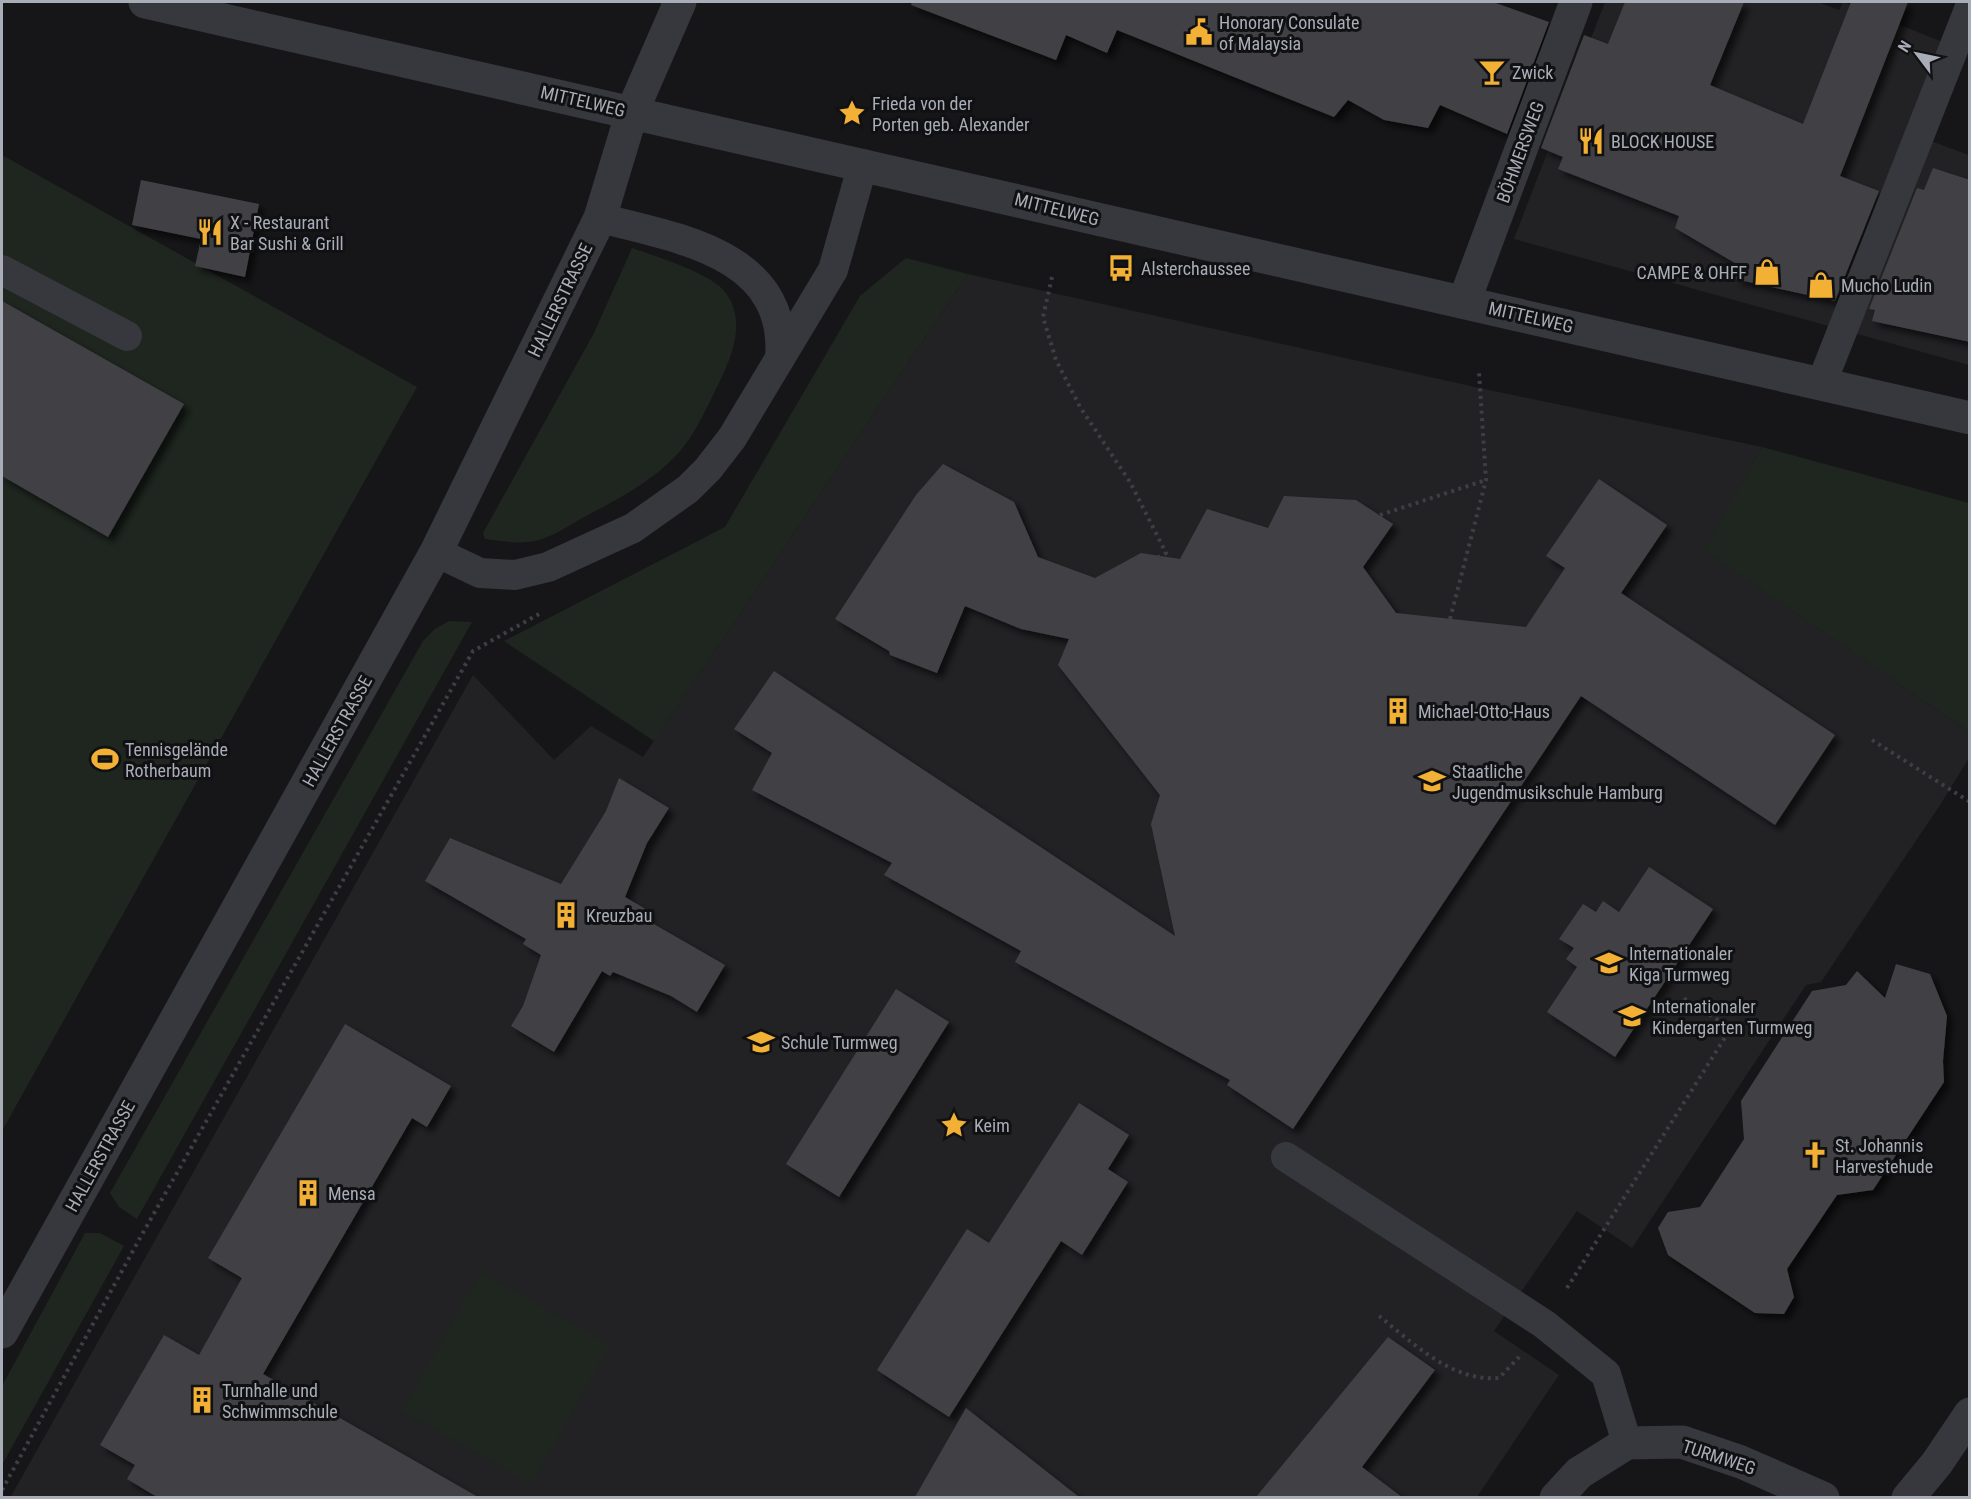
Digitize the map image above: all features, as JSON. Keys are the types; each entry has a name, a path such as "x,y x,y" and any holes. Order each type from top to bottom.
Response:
{"street":[{"name":"MITTELWEG","path":"145,2 1822,382 1970,418"},
{"path":"632,112 680,2"},
{"name":"BÖHMERSWEG","path":"1464,302 1576,2"},
{"name":"HALLERSTRASSE","path":"2,1332 436,552 600,218 632,112"},
{"path":"1908,1497 1937,1463 1970,1414"},
{"name":"TURMWEG","path":"1627,1443 1682,1442 1741,1462 1823,1497"},
{"path":"1556,1497 1579,1473 1627,1443"}],"lane":[{"path":"1822,382 1970,7"},
{"path":"436,552 480,573 515,575 548,567 633,528 680,496 708,470 732,438 833,270 863,164"},
{"path":"600,218 701,246 750,273 764,291 776,315 782,335 780,358"},
{"path":"2,270 127,336"},
{"path":"1286,1157 1544,1324 1606,1374 1627,1443"}],"path":[{"path":"1052,277 1043,317 1056,360 1080,407 1130,482 1166,554 1154,560"},
{"path":"1450,619 1486,480 1479,372"},
{"path":"1380,515 1486,480"},
{"path":"2,1490 140,1238 473,651 544,612"},
{"path":"1872,740 1970,802"},
{"path":"1379,1316 1436,1360 1482,1379 1499,1378 1524,1352 1731,1028 1680,996"}],"shaded area":[{"path":"1605,2 1818,2 1839,10 1843,2 1945,43 1909,133 1969,155 1969,365 1514,239"},
{"name":"Tennisgelände Rotherbaum","path":"2,155 417,387 2,1131"},
{"path":"632,248 683,266 709,279 726,293 732,304 736,326 733,349 706,409 687,443 671,461 648,480 623,496 557,533 539,540 506,542 485,539 483,533 594,333"},
{"path":"906,258 968,274 654,741 504,641 725,527 860,296"},
{"path":"968,274 1475,387 1762,447 1705,550 1969,732 1969,758 1940,805 1821,982 1806,985 1632,1248 1577,1211 1494,1331 1559,1375 1477,1497 10,1498 473,675 554,760 591,726 643,757"},
{"path":"1762,447 1969,503 1969,732 1704,550"},
{"path":"449,621 472,622 137,1219 119,1207 110,1193 423,641 435,629"},
{"path":"85,1233 100,1233 124,1246 2,1465 2,1386"},
{"path":"481,1272 610,1345 532,1484 402,1411"}],"building":[{"path":"912,2 1493,2 1549,22 1507,134 1440,105 1428,128 1384,120 1348,100 1334,117 1117,30 1107,53 1066,35 1056,60 911,5"},
{"path":"1625,2 1744,2 1710,85 1803,124 1851,2 1908,2 1840,176 1879,191 1835,301 1735,279 1740,266 1675,228 1679,216 1558,169 1563,157 1541,148 1584,35 1608,44"},
{"path":"1933,168 1970,180 1970,342 1872,321 1875,310 1869,309 1917,188 1924,190"},
{"name":"X - Restaurant Bar Sushi & Grill","path":"141,180 259,204 245,277 195,266 201,239 132,225"},
{"path":"2,301 184,404 108,537 2,476"},
{"path":"943,464 1014,502 1038,557 1095,578 1141,553 1180,559 1207,509 1268,528 1284,496 1356,500 1393,524 1363,567 1396,613 1526,627 1565,568 1546,556 1599,479 1667,525 1621,593 1835,735 1775,825 1581,696 1293,1129 1227,1085 1230,1080 1015,962 1021,951 884,875 892,863 752,790 772,753 734,729 774,671 1175,936 1151,824 1160,795 1058,665 1069,639 1021,629 965,606 937,673 890,655 889,651 835,619 916,495"},
{"name":"Kreuzbau","path":"619,778 669,808 647,843 625,897 649,911 645,919 725,965 697,1012 671,996 613,972 610,976 602,971 554,1052 511,1026 523,1006 541,955 523,944 526,939 425,881 450,838 561,884 606,811"},
{"name":"Internationaler Kiga Turmweg","path":"1649,867 1713,909 1615,1057 1547,1012 1577,967 1566,959 1574,948 1559,939 1583,904 1596,912 1603,901 1619,912"},
{"name":"St. Johannis Harvestehude","path":"1896,964 1930,974 1947,1016 1943,1061 1944,1082 1873,1190 1837,1195 1787,1269 1794,1297 1784,1314 1755,1313 1668,1255 1658,1228 1668,1212 1700,1207 1744,1139 1741,1101 1812,991 1846,985 1857,971 1885,998"},
{"path":"896,989 949,1022 839,1197 786,1164"},
{"path":"345,1024 451,1086 427,1127 412,1118 263,1374 478,1497 157,1497 127,1479 135,1465 100,1445 164,1335 199,1355 242,1278 208,1258"},
{"path":"1079,1103 1129,1135 1108,1169 1128,1182 1082,1255 1061,1241 949,1417 877,1370 967,1229 989,1243"},
{"path":"1388,1337 1435,1370 1362,1467 1402,1497 1256,1497"},
{"path":"966,1408 1079,1497 915,1497"}],"place":[{"name":"Honorary Consulate of Malaysia","path":"1199,32"},
{"name":"Zwick","path":"1492,72"},
{"name":"Frieda von der Porten geb. Alexander","path":"852,113"},
{"name":"BLOCK HOUSE","path":"1591,141"},
{"name":"X - Restaurant Bar Sushi & Grill","path":"210,232"},
{"name":"Alsterchaussee","path":"1121,268"},
{"name":"CAMPE & OHFF","path":"1767,272"},
{"name":"Mucho Ludin","path":"1821,285"},
{"name":"Michael-Otto-Haus","path":"1398,711"},
{"name":"Tennisgelände Rotherbaum","path":"105,759"},
{"name":"Staatliche Jugendmusikschule Hamburg","path":"1432,781"},
{"name":"Kreuzbau","path":"566,915"},
{"name":"Internationaler Kiga Turmweg","path":"1609,963"},
{"name":"Internationaler Kindergarten Turmweg","path":"1632,1016"},
{"name":"Schule Turmweg","path":"761,1042"},
{"name":"Keim","path":"954,1125"},
{"name":"St. Johannis Harvestehude","path":"1815,1155"},
{"name":"Mensa","path":"308,1193"},
{"name":"Turnhalle und Schwimmschule","path":"202,1400"}]}
